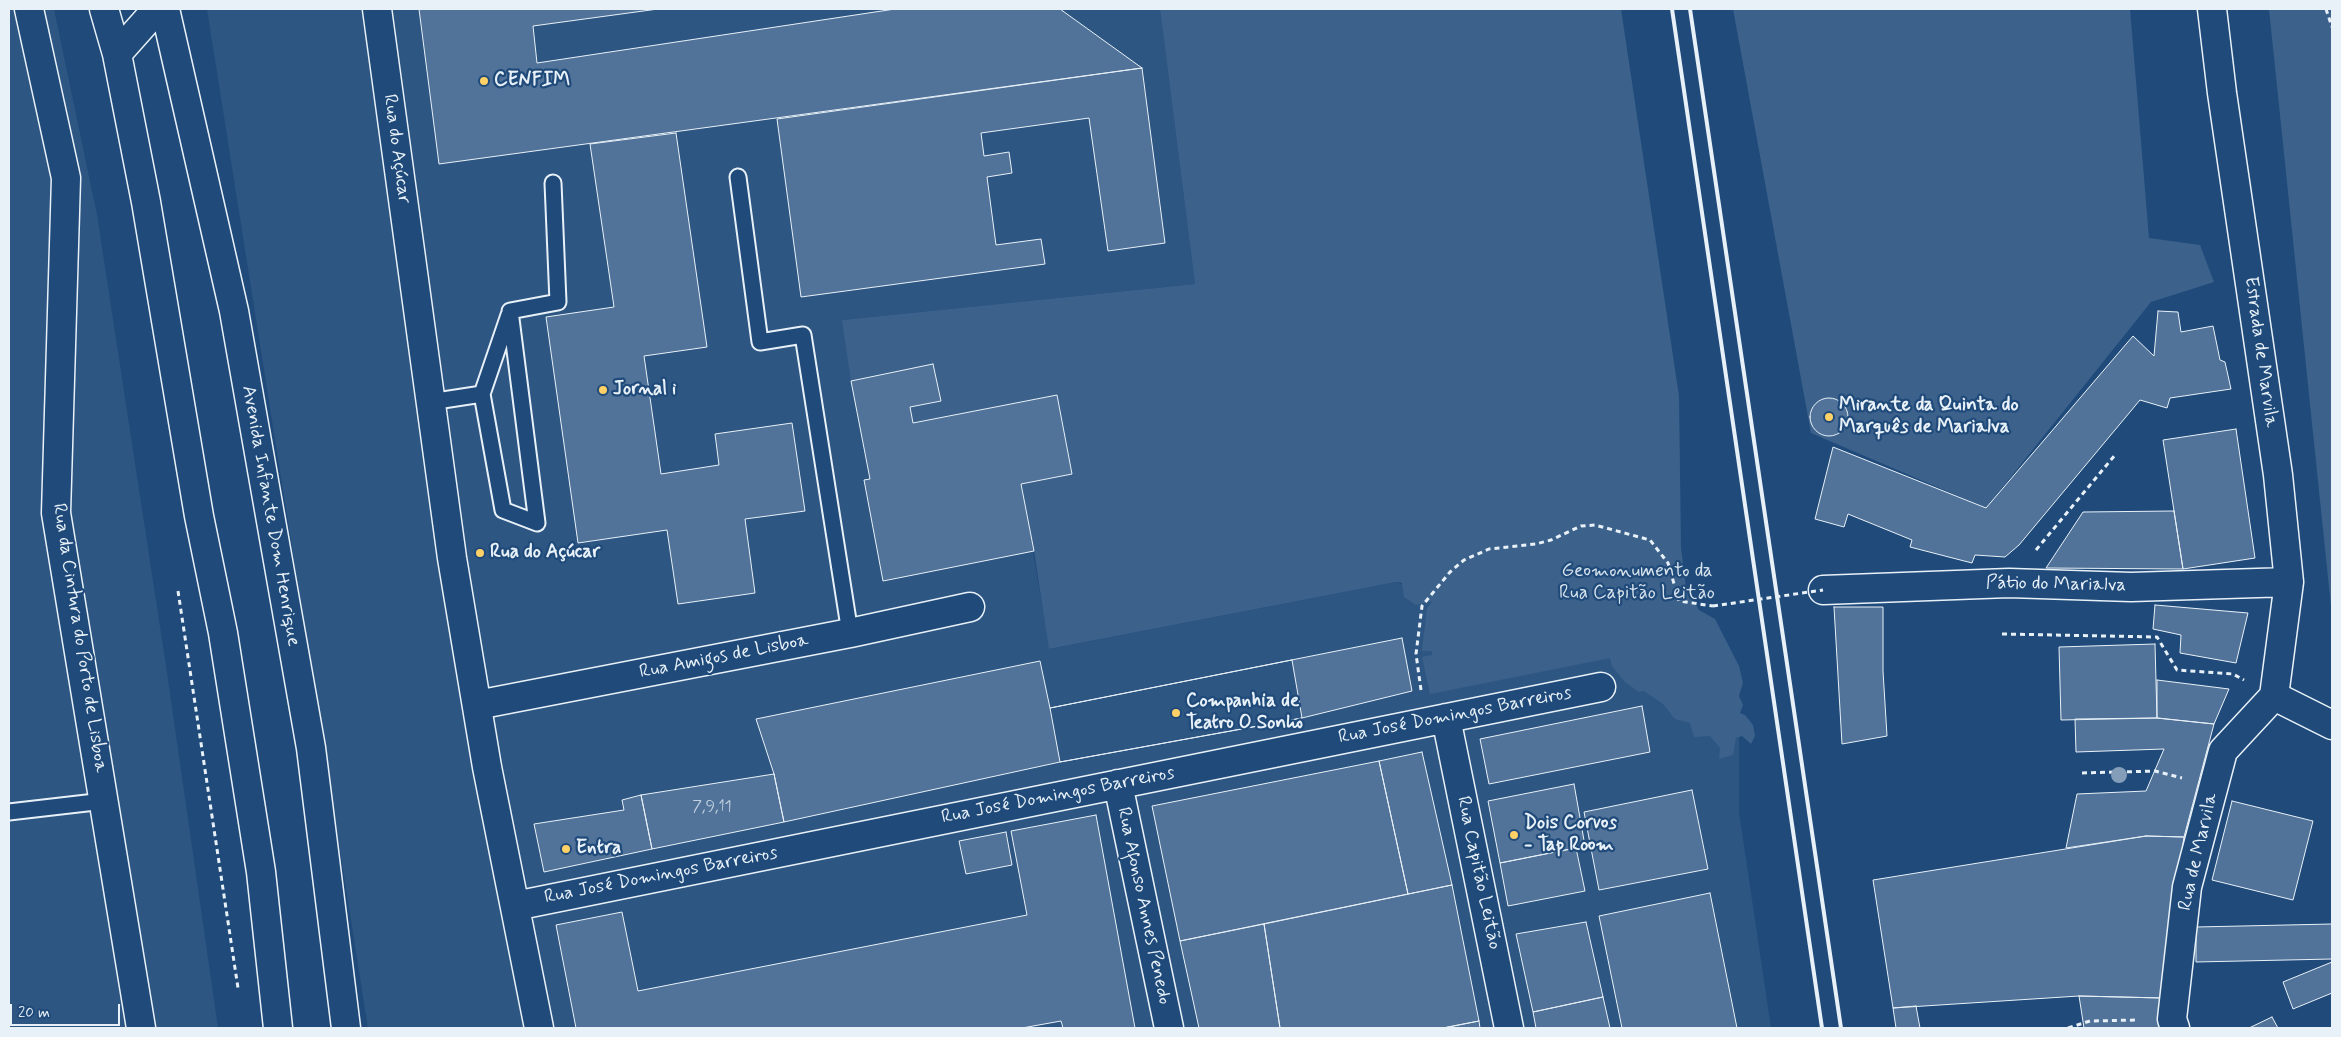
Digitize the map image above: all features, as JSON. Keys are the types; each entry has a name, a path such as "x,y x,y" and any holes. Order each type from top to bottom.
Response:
{"street":[{"name":"Rua da Cintura do Porto de Lisboa","path":"29,9 66,178 56,513 141,1028"},
{"path":"104,9 116,54 146,202 199,516 224,633 260,872 278,1028"},
{"path":"116,54 157,9"},
{"name":"Avenida Infante Dom Henrique","path":"165,9 237,331 311,748 346,1028"},
{"name":"Rua do Açúcar","path":"377,9 452,558 476,705 539,1028"},
{"name":"Estrada de Marvila","path":"2212,9 2222,93 2278,475 2289,582 2274,696"},
{"name":"Pátio do Marialva","path":"1823,590 2009,583 2131,587 2289,582"},
{"name":"Rua Amigos de Lisboa","path":"476,705 850,633 970,607"},
{"name":"Rua José Domingos Barreiros","path":"515,906 1601,687"},
{"path":"2274,696 2332,726"},
{"name":"Rua de Marvila","path":"2173,1024 2187,887 2223,751 2274,696"},
{"name":"Rua Capitão Leitão","path":"1446,718 1509,1028"},
{"name":"Rua Afonso Annes Penedo","path":"1118,784 1169,1028"},
{"path":"260,872 291,1028"}],"lane":[{"path":"738,177 760,342 803,335 850,633"},
{"path":"510,311 558,302 553,183"},
{"path":"510,311 538,522 503,510 482,394 510,311"},
{"path":"430,402 482,394"},
{"path":"9,812 104,801"}],"path":[{"path":"2326,9 2332,28"},
{"name":"Pátio do Marialva","path":"2032,556 2115,455"},
{"path":"1423,698 1416,654 1422,606 1450,572 1464,560 1489,549 1536,544 1588,525 1595,525 1650,540 1668,563 1679,601 1713,606 1823,590"},
{"path":"2002,634 2157,636 2177,670 2233,674 2274,696"},
{"path":"2082,773 2155,772 2214,785"},
{"path":"2068,1028 2090,1021 2173,1024"}],"shaded area":[{"path":"9,9 54,9 97,215 166,666 218,1028 9,1028"},
{"path":"207,9 1160,9 1195,284 842,320 933,364 941,401 914,423 1057,395 1072,474 1021,484 1050,649 1396,582 1439,599 1739,696 1739,812 1771,1028 368,1028"}],"green space":[{"name":"Geomonumento da Rua Capitão Leitão","path":"1160,9 1621,9 1679,396 1681,548 1686,588 1699,610 1715,619 1739,666 1743,683 1739,696 1743,705 1740,713 1745,715 1753,725 1755,736 1751,744 1742,736 1736,738 1733,755 1719,759 1720,748 1710,736 1694,737 1690,723 1675,719 1663,704 1644,691 1639,692 1625,682 1612,666 1610,658 1430,694 1422,657 1432,655 1432,651 1422,651 1427,608 1433,601 1416,605 1404,597 1402,583 1396,582 1049,649 1034,551 1021,484 1072,474 1057,395 913,423 910,407 941,401 933,365 851,381 842,320 1195,284"},
{"path":"1733,9 2130,9 2149,238 2200,245 2214,282 2151,302 1986,508 1811,433"},
{"path":"2269,9 2332,9 2332,616"}],"building":[{"path":"419,9 658,9 533,26 537,63 895,9 1060,9 1142,68 439,164"},
{"path":"1142,68 1165,243 1108,251 1089,118 981,133 984,156 1009,152 1012,173 987,177 996,245 1041,239 1045,264 801,297 777,119"},
{"name":"Jornal i","path":"676,133 707,347 644,356 661,474 719,465 715,434 792,423 805,511 745,519 755,593 678,604 667,530 578,543 546,317 614,307 590,144"},
{"path":"2158,311 2178,312 2181,332 2213,326 2220,360 2225,362 2231,389 2170,398 2167,408 2140,400 2019,545 2005,557 1975,555 1972,563 1910,547 1912,540 1848,514 1844,527 1815,519 1833,447 1986,508 2133,336 2154,356"},
{"path":"933,364 941,401 910,407 913,423 1057,395 1072,474 1021,484 1034,551 883,581 864,480 870,479 851,381"},
{"name":"Mirante da Quinta do Marquês de Marialva","path":"1829,398 1836,399 1842,404 1847,410 1847,424 1842,430 1836,435 1829,436 1822,435 1816,430 1811,424 1810,417 1811,410 1816,404 1822,399"},
{"path":"2236,429 2255,558 2183,569 2163,440"},
{"path":"2174,511 2183,569 2046,568 2083,512"},
{"path":"2155,605 2248,613 2236,663 2180,653 2181,635 2153,629"},
{"path":"1834,607 1883,607 1883,671 1887,736 1842,744"},
{"path":"1402,638 1412,691 1302,718 1060,762 784,822 774,774 756,719 1040,661 1050,708"},
{"path":"2155,644 2157,718 2061,720 2059,647"},
{"name":"Companhia de Teatro O Sonho","path":"1292,660 1302,718 1060,762 1050,708"},
{"path":"2157,680 2229,689 2214,724 2157,718"},
{"path":"1642,706 1650,752 1489,784 1480,739"},
{"path":"2157,718 2214,724 2184,837 2146,836 2066,848 2077,794 2146,791 2164,749 2076,752 2075,719"},
{"path":"1422,752 1452,885 1408,894 1379,761"},
{"path":"1379,761 1408,894 1180,941 1152,806"},
{"path":"774,774 784,822 652,849 641,795"},
{"path":"1574,784 1585,846 1500,863 1488,801"},
{"path":"1692,790 1708,869 1599,890 1584,812"},
{"path":"641,795 652,849 544,872 534,824 624,810 622,800"},
{"path":"2232,801 2313,821 2293,900 2212,880"},
{"path":"1096,815 1135,1028 1063,1028 1061,1021 1022,1028 576,1028 556,925 622,912 638,991 1027,915 1011,831"},
{"path":"1006,832 1012,865 966,874 959,841"},
{"path":"2146,836 2184,837 2162,998 2079,996 1893,1008 1873,880"},
{"path":"1576,848 1585,891 1508,906 1500,863"},
{"path":"1452,885 1479,1021 1443,1028 1280,1028 1264,924"},
{"path":"1710,893 1737,1028 1622,1028 1599,916"},
{"path":"1586,922 1603,997 1533,1012 1516,934"},
{"path":"1264,924 1280,1028 1199,1028 1180,941"},
{"path":"2332,924 2332,959 2196,962 2196,927"},
{"path":"2332,962 2332,993 2293,1009 2283,982"},
{"path":"2079,996 2162,998 2160,1028 2084,1028"},
{"path":"1603,997 1610,1028 1536,1028 1533,1012"},
{"path":"1916,1006 1920,1028 1896,1028 1893,1008"},
{"path":"2272,1017 2278,1028 2249,1028"},
{"path":"1479,1021 1480,1028 1443,1028"}],"railway":[{"path":"1672,9 1822,1028"},
{"path":"1690,9 1841,1028"}],"place":[{"name":"CENFIM","path":"484,81"},
{"name":"Jornal i","path":"603,390"},
{"name":"Mirante da Quinta do Marquês de Marialva","path":"1829,417"},
{"name":"Rua do Açúcar","path":"480,553"},
{"name":"Companhia de Teatro O Sonho","path":"1176,713"},
{"name":"Dois Corvos - Tap Room","path":"1514,835"},
{"name":"Entra","path":"566,849"}]}
